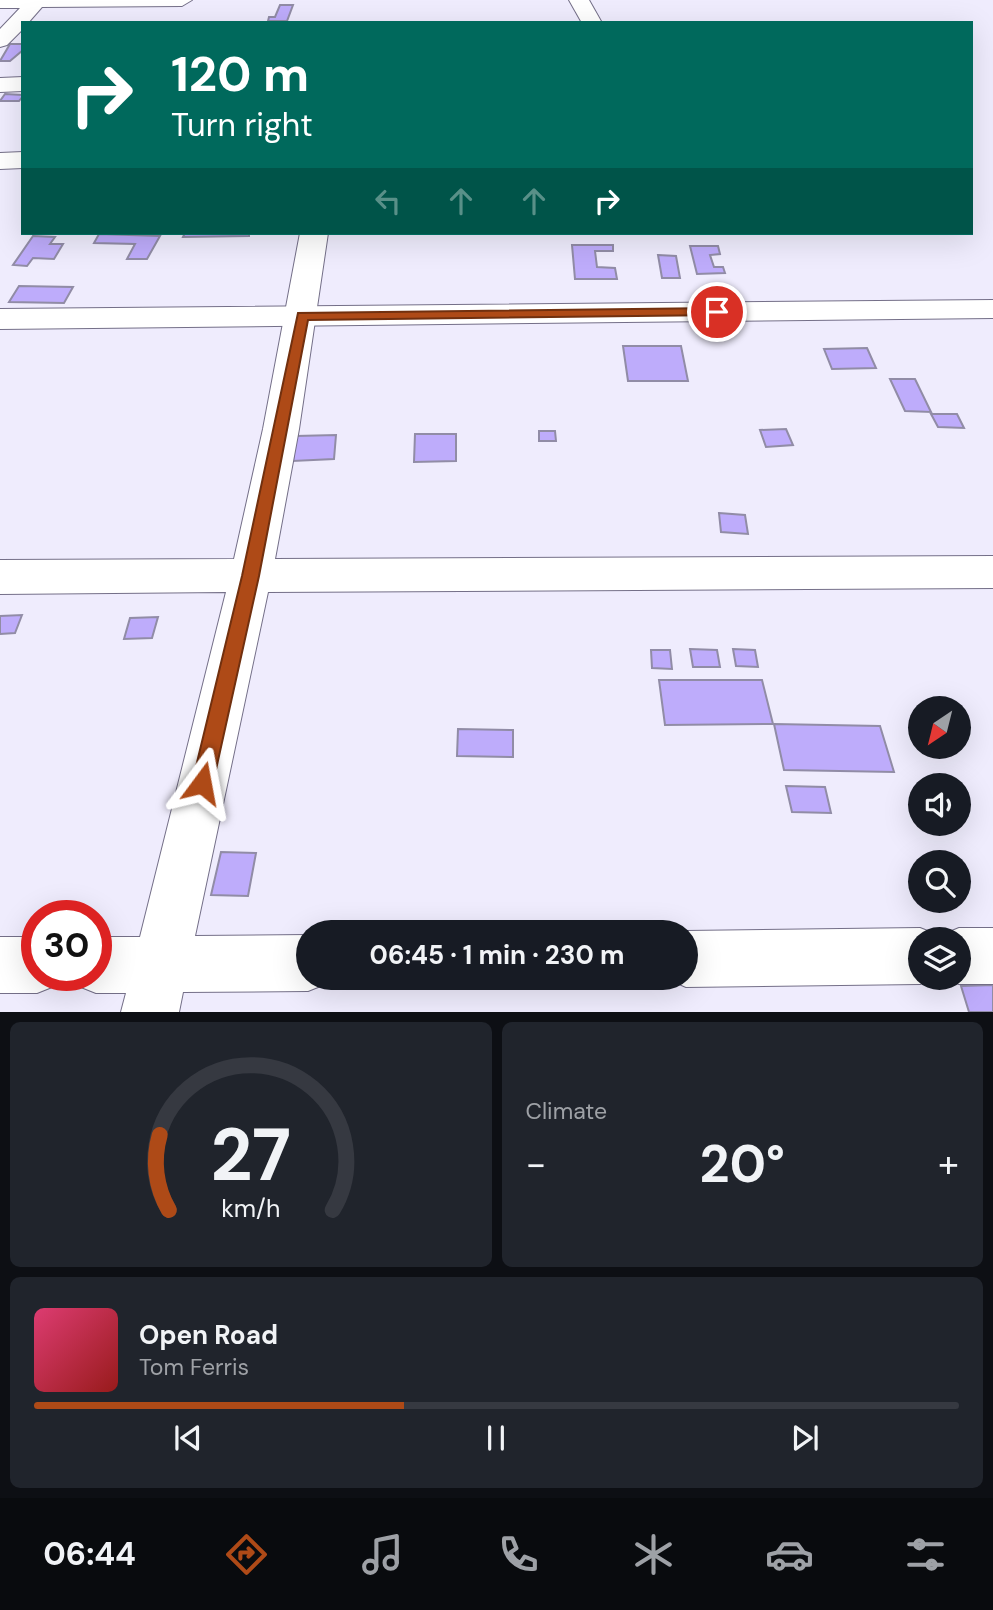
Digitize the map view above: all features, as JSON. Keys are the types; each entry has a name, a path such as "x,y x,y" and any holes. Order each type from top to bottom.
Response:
{"street":[{"path":"0,2 182,0"},
{"path":"579,0 591,21"},
{"path":"0,41 37,1"},
{"path":"0,85 21,84"},
{"path":"0,161 21,160"},
{"path":"155,988 251,576 302,316 314,235"},
{"path":"0,319 993,309"},
{"path":"0,577 993,572"},
{"path":"971,956 993,956"},
{"path":"698,959 908,957"},
{"path":"0,965 21,965"},
{"path":"112,971 155,988 296,965"}],"building":[{"path":"280,5 293,5 287,21 268,21 269,17 275,17"},
{"path":"10,44 21,44 21,52 10,61 0,61"},
{"path":"5,94 21,95 19,101 0,101"},
{"path":"98,235 160,236 147,259 127,259 135,244 94,243"},
{"path":"184,235 249,235 249,236 183,237"},
{"path":"33,236 55,237 50,244 63,244 54,259 33,258 27,266 13,265"},
{"path":"572,245 613,245 613,251 595,251 597,267 615,268 617,279 575,279"},
{"path":"690,246 718,246 720,254 710,255 714,267 723,267 725,273 697,274"},
{"path":"658,255 676,256 680,278 662,278"},
{"path":"19,286 73,287 64,303 9,302"},
{"path":"623,346 681,346 688,381 628,381"},
{"path":"867,348 876,368 832,369 824,349"},
{"path":"890,379 915,379 931,412 905,411"},
{"path":"931,414 957,414 964,428 938,427"},
{"path":"786,429 793,445 766,447 760,430"},
{"path":"539,431 555,431 556,441 539,441"},
{"path":"415,434 456,434 456,461 414,462"},
{"path":"336,435 334,459 293,461 296,436"},
{"path":"719,513 745,515 748,534 721,532"},
{"path":"22,615 15,633 0,634 0,616"},
{"path":"158,617 152,638 124,639 130,618"},
{"path":"690,649 717,650 720,667 693,667"},
{"path":"733,649 755,650 758,667 736,666"},
{"path":"651,650 670,650 672,669 652,668"},
{"path":"659,680 762,680 773,724 665,725"},
{"path":"774,724 880,726 894,772 784,770"},
{"path":"458,729 513,730 513,757 457,756"},
{"path":"786,786 825,787 831,813 792,812"},
{"path":"221,852 256,853 248,896 211,895"},
{"path":"993,985 993,1012 969,1012 962,990 971,990 971,986"}],"route":[{"path":"202,783 251,576 302,316 717,312"}]}
